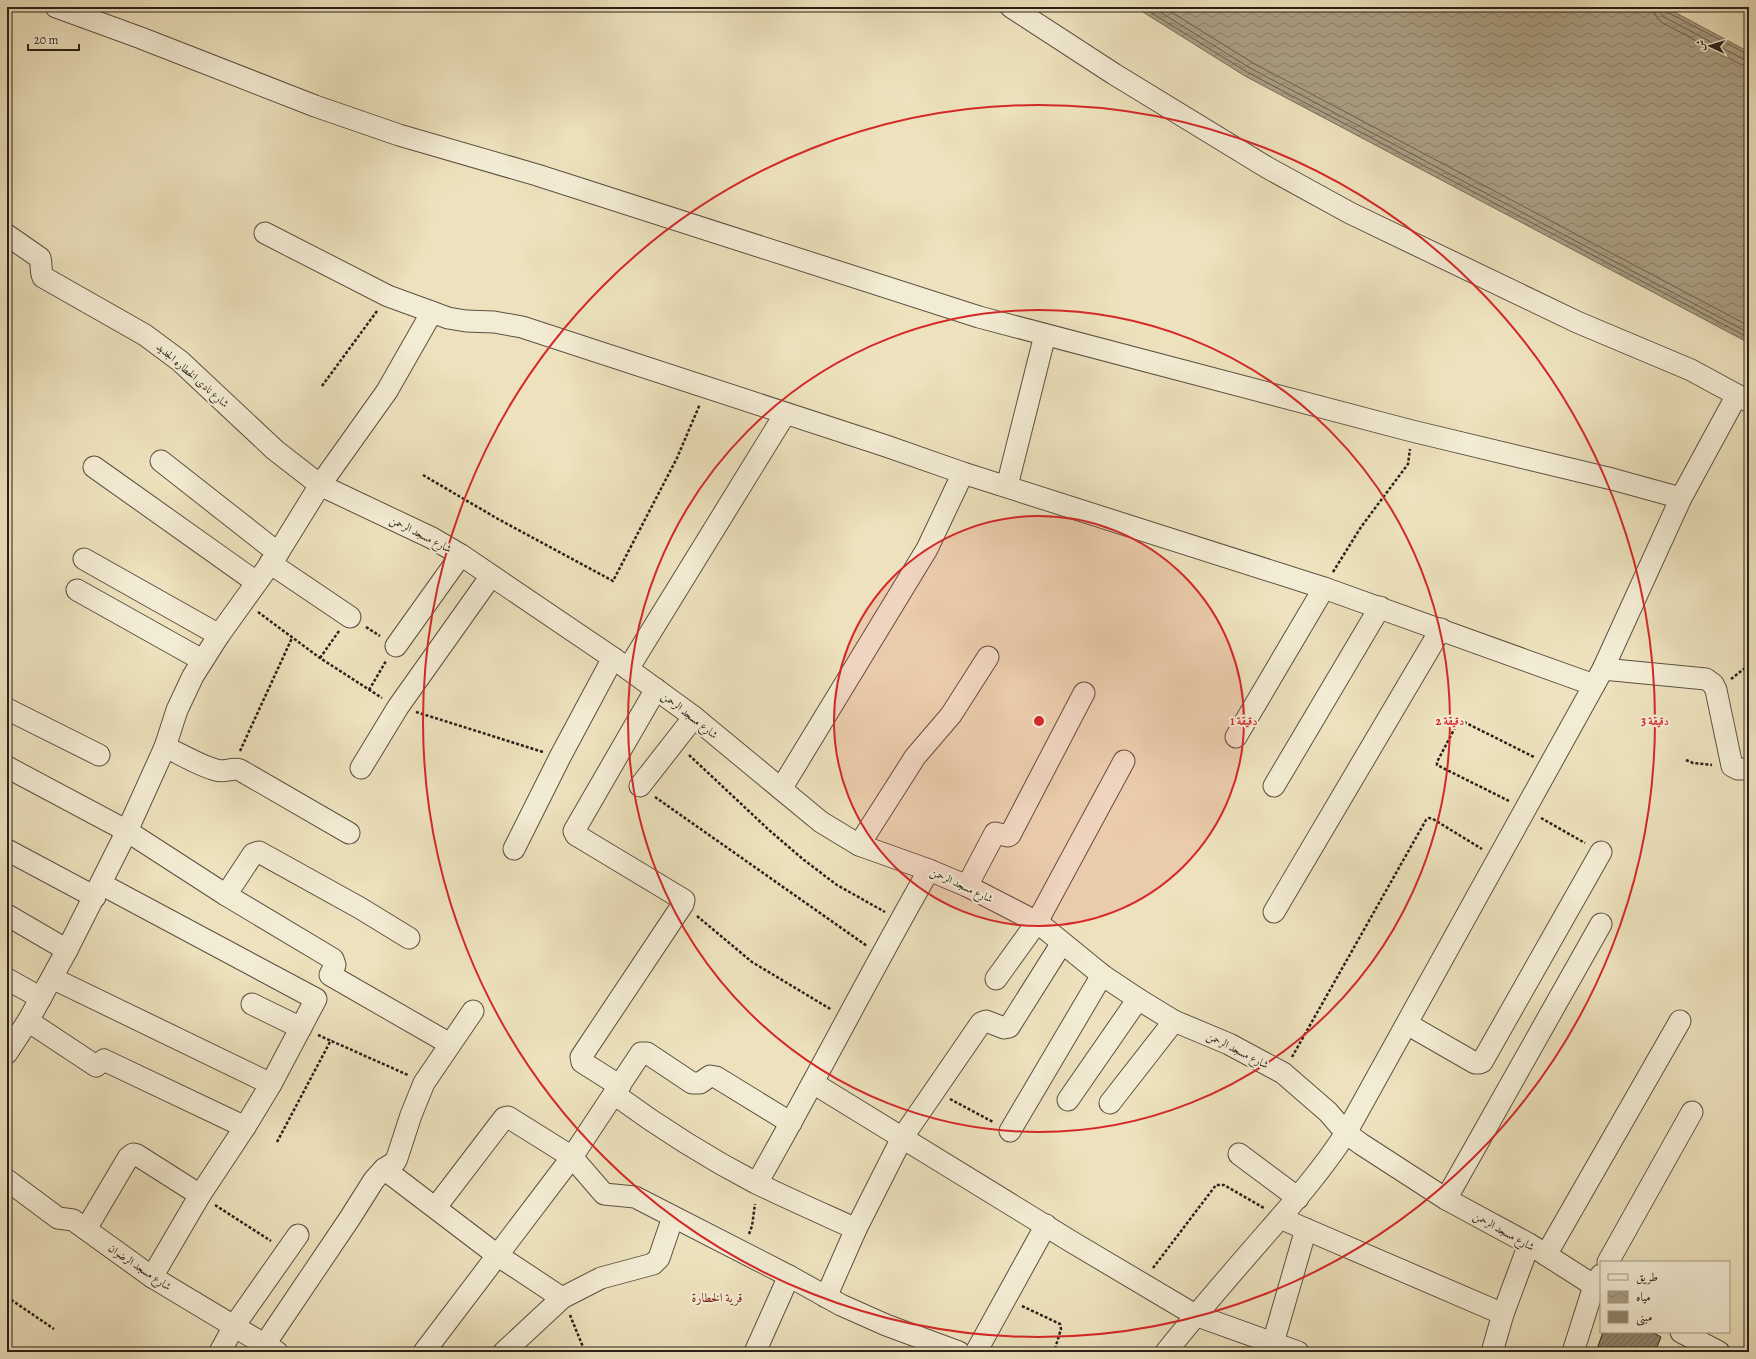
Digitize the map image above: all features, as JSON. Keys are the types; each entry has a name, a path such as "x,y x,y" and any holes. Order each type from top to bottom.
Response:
{"street":[{"path":"56,7 141,38 315,106 399,135 538,175 979,317 1412,431 1612,479 1681,498"},
{"path":"1011,7 1114,74 1268,168 1350,213 1577,322 1690,370 1743,398 1681,498 1598,677 1346,1133 1322,1168 1298,1198 1195,1315 1166,1352"},
{"path":"265,232 388,296 448,318 466,321 494,322 522,327 886,446 963,473 1324,588 1440,629 1598,677 1706,679 1710,681 1716,690 1730,759 1735,768 1749,769"},
{"name":"شارع نادى الخطاره الجديد","path":"8,240 40,258 42,263 41,273 43,277 138,331 180,361 275,450 320,485"},
{"path":"7,1052 28,1021 41,998 98,891 165,747 184,694 202,660 274,558 320,485 387,391 432,312"},
{"path":"1007,486 1045,335"},
{"path":"514,849 560,757 785,414"},
{"path":"162,460 274,558 350,617"},
{"path":"94,467 256,582"},
{"path":"782,789 928,549 963,473"},
{"name":"شارع مسجد الرحمن","path":"320,485 432,538 461,555 621,664 694,716 821,822 859,846 929,870 967,886 1037,922 1102,975 1138,999 1174,1021 1230,1044 1283,1073 1328,1112 1346,1133 1446,1199 1599,1284"},
{"path":"396,646 461,555"},
{"path":"84,559 219,634"},
{"path":"361,768 398,707 491,576"},
{"path":"1236,737 1324,588"},
{"path":"77,590 202,660"},
{"path":"1274,786 1380,607"},
{"path":"1274,912 1440,629"},
{"path":"859,846 915,757 951,715 988,657"},
{"path":"656,689 575,828 574,833 683,898 683,904 581,1057 582,1062 652,1121 686,1143 757,1183 856,1229"},
{"path":"967,886 995,832 1008,836 1010,835 1084,694"},
{"path":"7,709 99,755"},
{"path":"640,786 694,716"},
{"path":"165,747 216,770 225,771 232,769 246,773 349,833"},
{"path":"996,979 1037,922 1124,761"},
{"path":"7,767 127,831 226,894 333,959 335,965 245,1127 200,1195 152,1277"},
{"path":"7,850 98,891 316,999"},
{"path":"226,894 253,854 259,852 360,908 409,938"},
{"path":"1407,1024 1475,1063 1479,1064 1482,1062 1601,852"},
{"path":"757,1183 813,1083 900,920 929,870"},
{"path":"7,915 67,950"},
{"path":"1446,1199 1601,924"},
{"path":"826,1297 856,1229 902,1138 981,1024 986,1022 1004,1028 1009,1027 1062,943"},
{"path":"330,975 450,1044"},
{"path":"1010,1131 1102,975"},
{"path":"52,978 270,1084"},
{"path":"7,979 41,998"},
{"path":"1068,1100 1138,999"},
{"path":"252,1004 301,1028"},
{"path":"273,1350 350,1218 374,1180 384,1169 395,1162 424,1083 473,1011"},
{"path":"28,1021 96,1066 106,1060 245,1127"},
{"path":"1110,1103 1174,1021"},
{"path":"1492,1352 1503,1314 1537,1250 1680,1021"},
{"path":"424,1352 572,1157 641,1052 644,1052 692,1083 700,1083 710,1076 716,1077 791,1123"},
{"path":"813,1083 1195,1315 1298,1352"},
{"path":"1609,1261 1692,1112"},
{"path":"436,1207 506,1117 572,1157 604,1194 635,1197 860,1314 959,1352"},
{"path":"86,1229 128,1158 133,1154 137,1155 200,1195"},
{"path":"1239,1154 1298,1198"},
{"path":"384,1169 436,1207 497,1255 562,1298"},
{"name":"شارع مسجد الرضوان","path":"7,1180 58,1218 70,1219 152,1277 273,1350"},
{"path":"504,1352 562,1298 601,1278 653,1264 659,1258 673,1217"},
{"path":"1280,1218 1503,1314"},
{"path":"976,1352 1046,1225"},
{"path":"1273,1343 1306,1229"},
{"path":"220,1352 234,1326 293,1243"},
{"path":"755,1352 788,1276"},
{"path":"1573,1352 1599,1284"},
{"path":"1683,1333 1719,1352"}],"path":[{"path":"322,386 388,296"},
{"path":"423,475 498,519 614,581 677,458 708,388"},
{"path":"1324,588 1361,527 1408,464 1412,431"},
{"path":"244,601 292,638 320,658 368,690 396,646 350,617 320,658"},
{"path":"232,769 292,638"},
{"path":"398,707 560,757"},
{"path":"1550,765 1462,721 1458,722 1437,762 1437,765 1526,809 1601,852"},
{"path":"675,742 769,830 804,860 837,885 900,920"},
{"path":"1686,760 1693,763 1710,765 1730,759"},
{"path":"640,786 881,956"},
{"path":"1283,1073 1426,820 1429,818 1434,819 1498,858"},
{"path":"683,904 752,962 847,1019"},
{"path":"277,1142 331,1040 424,1083"},
{"path":"936,1090 1010,1131"},
{"path":"741,1252 752,1226 757,1183"},
{"path":"1141,1283 1216,1185 1224,1185 1280,1218"},
{"path":"200,1195 293,1243"},
{"path":"7,1297 54,1329"},
{"path":"562,1298 585,1352"},
{"path":"1005,1299 1060,1324 1061,1328 1054,1352"}],"water":[{"path":"1135,7 1665,7 1749,52 1749,343 1245,76"}],"building":[{"path":"1603,1333 1654,1333 1661,1337 1655,1352 1596,1352"}],"district":[{"name":"قرية الخطارة","path":"717,1297"}]}
